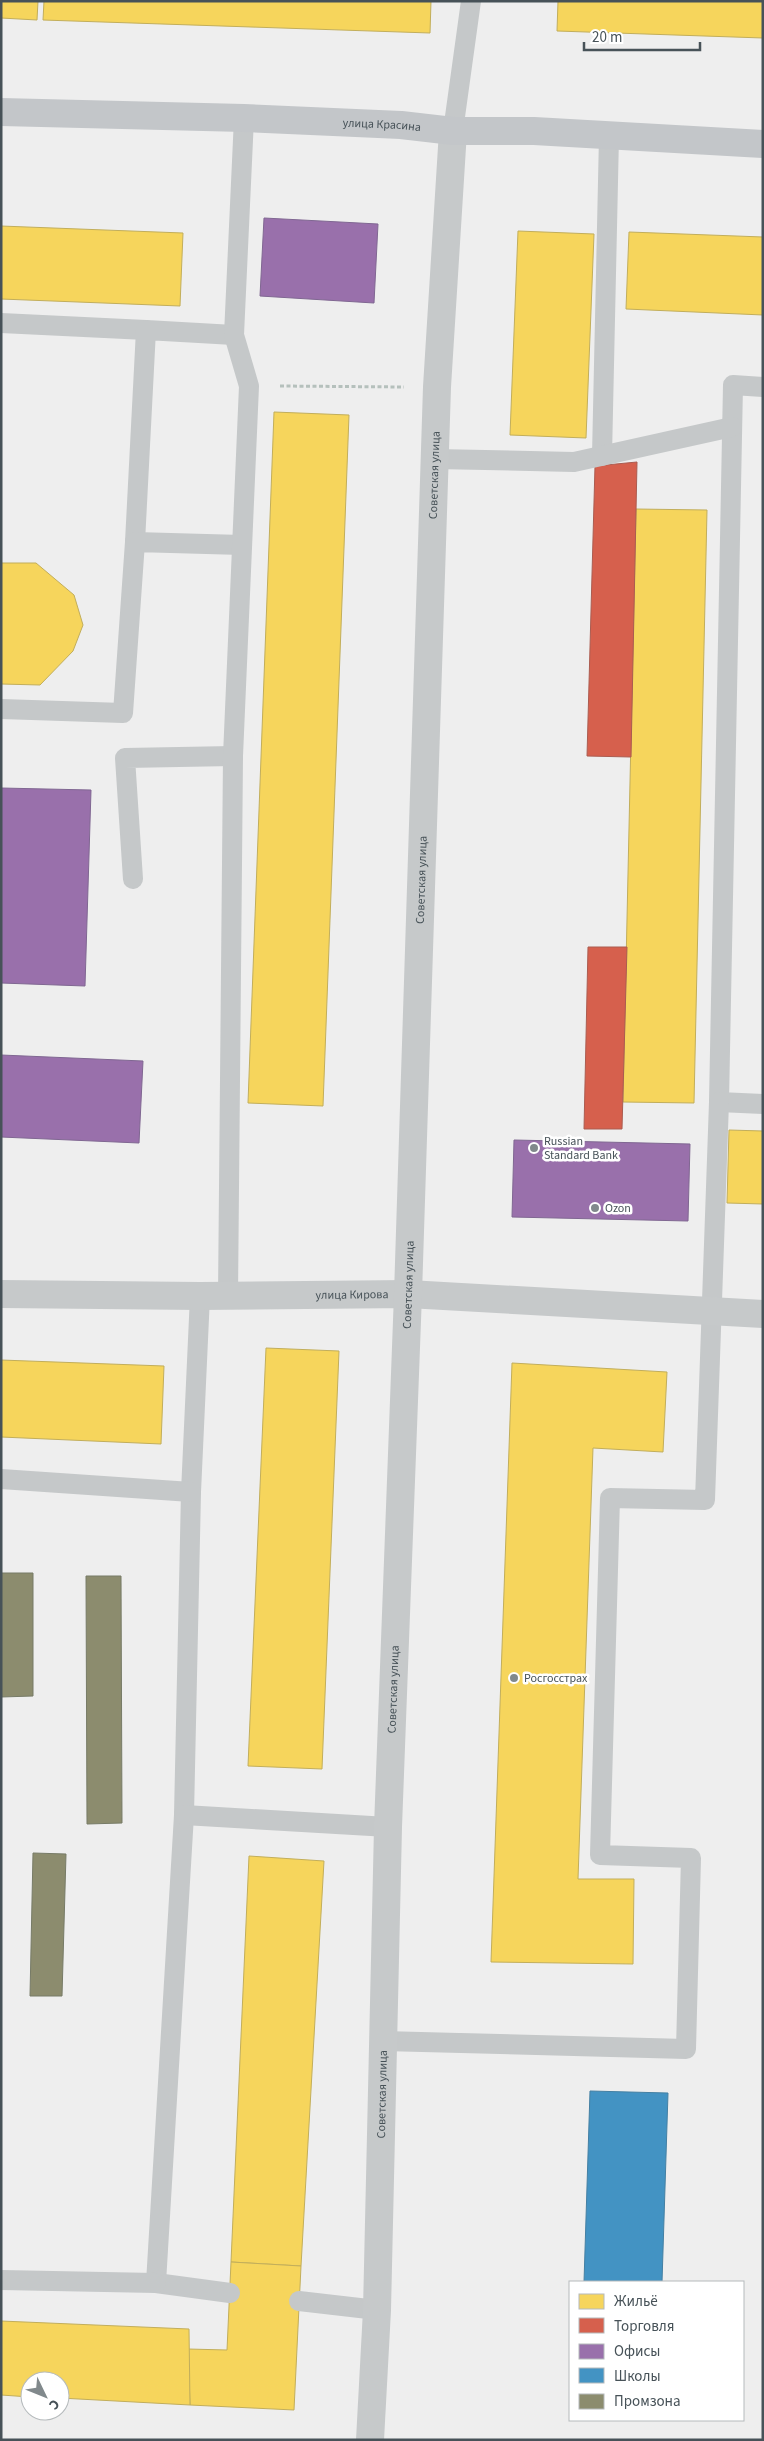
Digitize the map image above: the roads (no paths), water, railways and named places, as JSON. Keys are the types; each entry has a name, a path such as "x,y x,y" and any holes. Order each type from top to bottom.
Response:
{"main road":[{"name":"улица Красина","path":"1,112 244,118 401,125 453,130 534,132 763,144"}],"street":[{"name":"Советская улица","path":"370,2440 377,2310 388,1826 408,1294 434,458 453,130"},
{"name":"улица Кирова","path":"1,1294 228,1296 408,1294 763,1314"}],"lane":[{"path":"453,130 471,1"},
{"path":"228,1296 233,756 249,386 234,336 244,118"},
{"path":"602,456 609,136"},
{"path":"1,323 234,336"},
{"path":"1,709 124,713 146,330"},
{"path":"383,2041 686,2049 692,1858 600,1855 610,1498 705,1500 710,1311 719,1102 733,385 763,387"},
{"path":"434,458 574,462 732,426"},
{"path":"135,542 242,545"},
{"path":"133,879 125,758 233,756"},
{"path":"719,1102 763,1104"},
{"path":"156,2283 184,1815 191,1492 200,1296"},
{"path":"1,1479 191,1492"},
{"path":"184,1815 388,1826"},
{"path":"1,2280 156,2283 230,2293"},
{"path":"299,2301 377,2310"}],"place":[{"name":"Russian Standard Bank","path":"534,1148"},
{"name":"Ozon","path":"595,1208"},
{"name":"Росгосстрах","path":"514,1678"}]}
